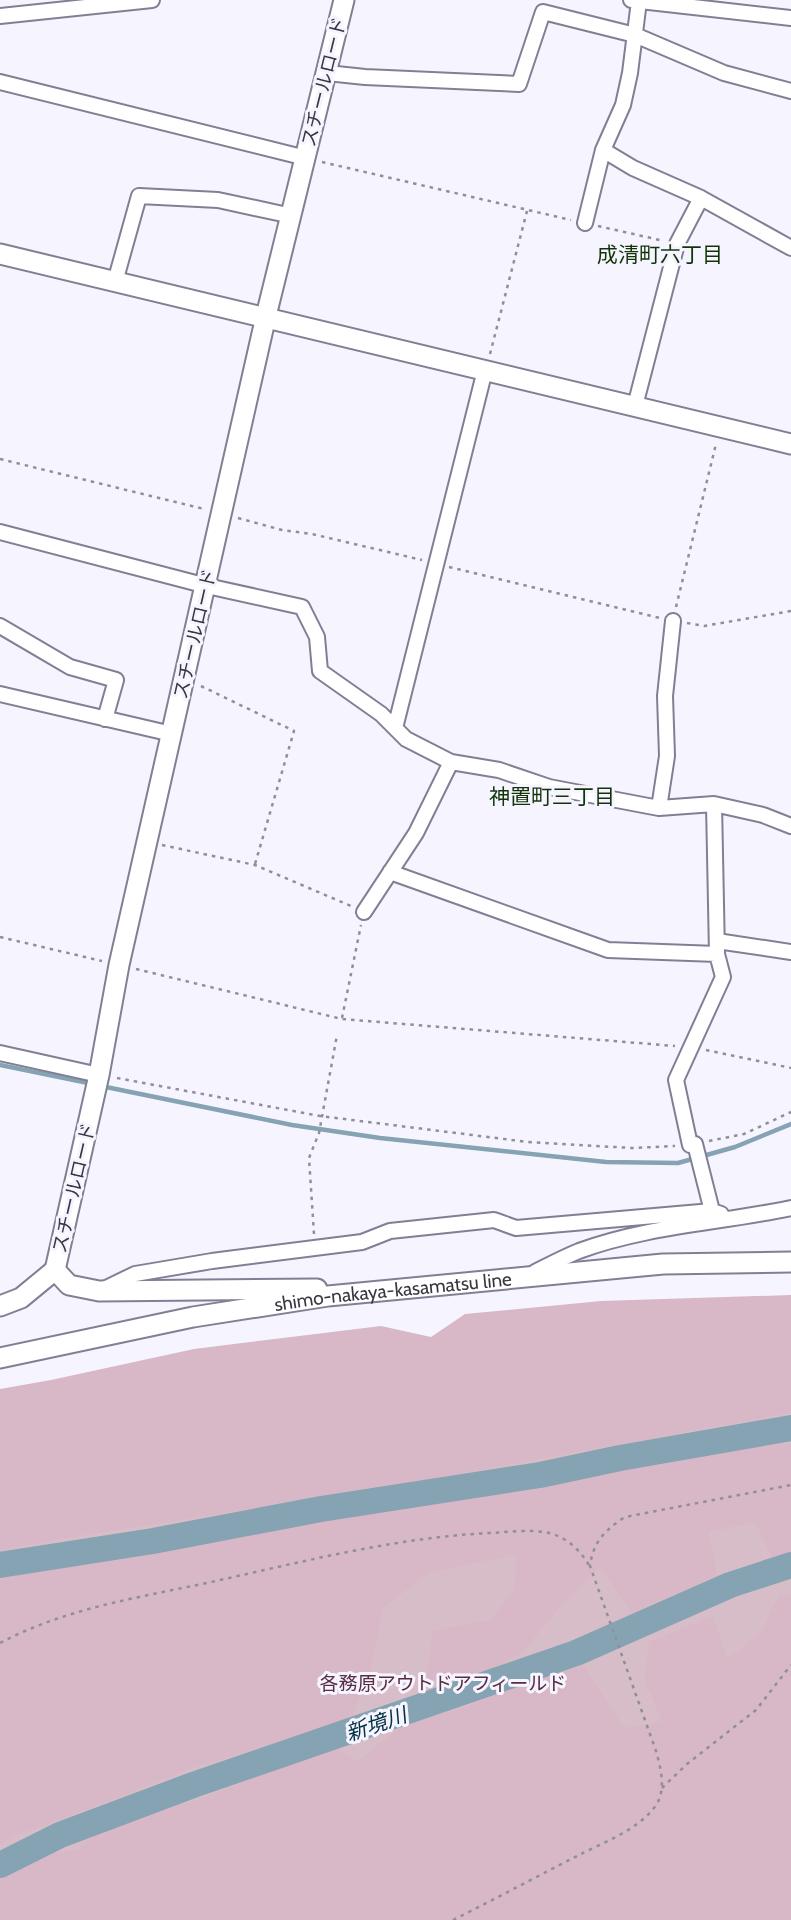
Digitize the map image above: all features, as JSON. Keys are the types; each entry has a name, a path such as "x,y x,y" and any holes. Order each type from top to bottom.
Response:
{"street":[{"path":"0,16 152,0"},
{"name":"スチールロード","path":"55,1270 98,1083 119,965 207,586 266,316 344,0"},
{"path":"632,0 791,18"},
{"path":"585,223 603,150 623,105 639,1"},
{"path":"327,73 520,84 543,12 635,34 724,73 791,91"},
{"path":"0,82 306,158"},
{"path":"603,150 633,168 701,198 791,248"},
{"path":"115,282 139,196 218,200 292,216"},
{"path":"635,406 677,244 701,198"},
{"path":"0,254 791,444"},
{"path":"395,728 485,370"},
{"path":"0,532 207,586 302,607 317,636 320,671 381,714 406,738 451,762 499,770 549,787 659,808 714,804 763,815 791,826"},
{"path":"659,808 667,757 665,696 673,621"},
{"path":"0,626 70,667 116,680 105,719"},
{"path":"0,694 172,734"},
{"path":"364,912 416,833 451,762"},
{"path":"712,1211 676,1080 723,977 717,948 714,804"},
{"path":"390,872 608,950 717,948 791,952"},
{"path":"0,1053 98,1083"},
{"path":"527,1276 578,1251 637,1235 791,1208"},
{"path":"99,1291 135,1274 212,1261 362,1242 390,1231 494,1220 516,1228 712,1211 739,1219"},
{"name":"shimo-nakaya-kasamatsu line","path":"0,1358 193,1317 328,1296 663,1264 791,1262"},
{"path":"0,1306 21,1298 55,1270 69,1285 99,1291 315,1288 328,1296"}],"path":[{"path":"306,158 677,244"},
{"path":"485,370 527,211"},
{"path":"720,427 673,621 704,626 791,611"},
{"path":"0,459 223,514"},
{"path":"185,679 294,731 255,865"},
{"path":"148,842 255,865 364,912 342,1019"},
{"path":"0,937 342,1019 692,1047 791,1068"},
{"path":"315,1248 309,1158 319,1133 337,1035"},
{"path":"98,1083 320,1116 527,1142 695,1151 744,1134 791,1112"},
{"path":"590,1566 592,1551 598,1541 607,1529 625,1517 791,1485"},
{"path":"0,1643 22,1631 72,1612 123,1599 317,1559 431,1539 525,1531 549,1533 573,1545 590,1566 656,1751 662,1788 656,1807 640,1821 610,1839 453,1920"},
{"path":"662,1788 687,1764 756,1710 791,1665"}],"green space":[{"name":"各務原アウトドアフィールド","path":"791,1386 791,1658 725,1715 0,1920 0,1516"}],"shaded area":[{"path":"791,1295 791,1413 353,1493 0,1550 0,1389 194,1349 381,1326 431,1337 465,1314 601,1301"},
{"path":"791,1443 791,1554 773,1560 755,1522 709,1532 717,1575 632,1613 600,1568 560,1607 521,1654 474,1677 426,1680 433,1630 491,1620 515,1588 516,1554 428,1573 383,1608 370,1672 351,1719 192,1768 12,1837 0,1845 0,1573 485,1493 662,1458"},
{"path":"779,1595 791,1596 791,1920 0,1920 0,1878 15,1857 77,1850 100,1829 148,1805 187,1804 333,1747 358,1761 402,1726 464,1707 529,1681 584,1666 624,1728 662,1721 645,1681 649,1642 713,1616 727,1659 761,1633"}],"waterway":[{"path":"0,1065 93,1084"},
{"path":"101,1086 292,1125 380,1138 606,1162 678,1163 735,1147 791,1124"},
{"name":"新境川","path":"0,1565 153,1541 321,1509 540,1475 791,1428"},
{"name":"新境川","path":"0,1865 60,1835 193,1785 576,1653 730,1585 791,1565"}],"district":[{"name":"成清町六丁目","path":"660,254"},
{"name":"神置町三丁目","path":"552,796"}]}
